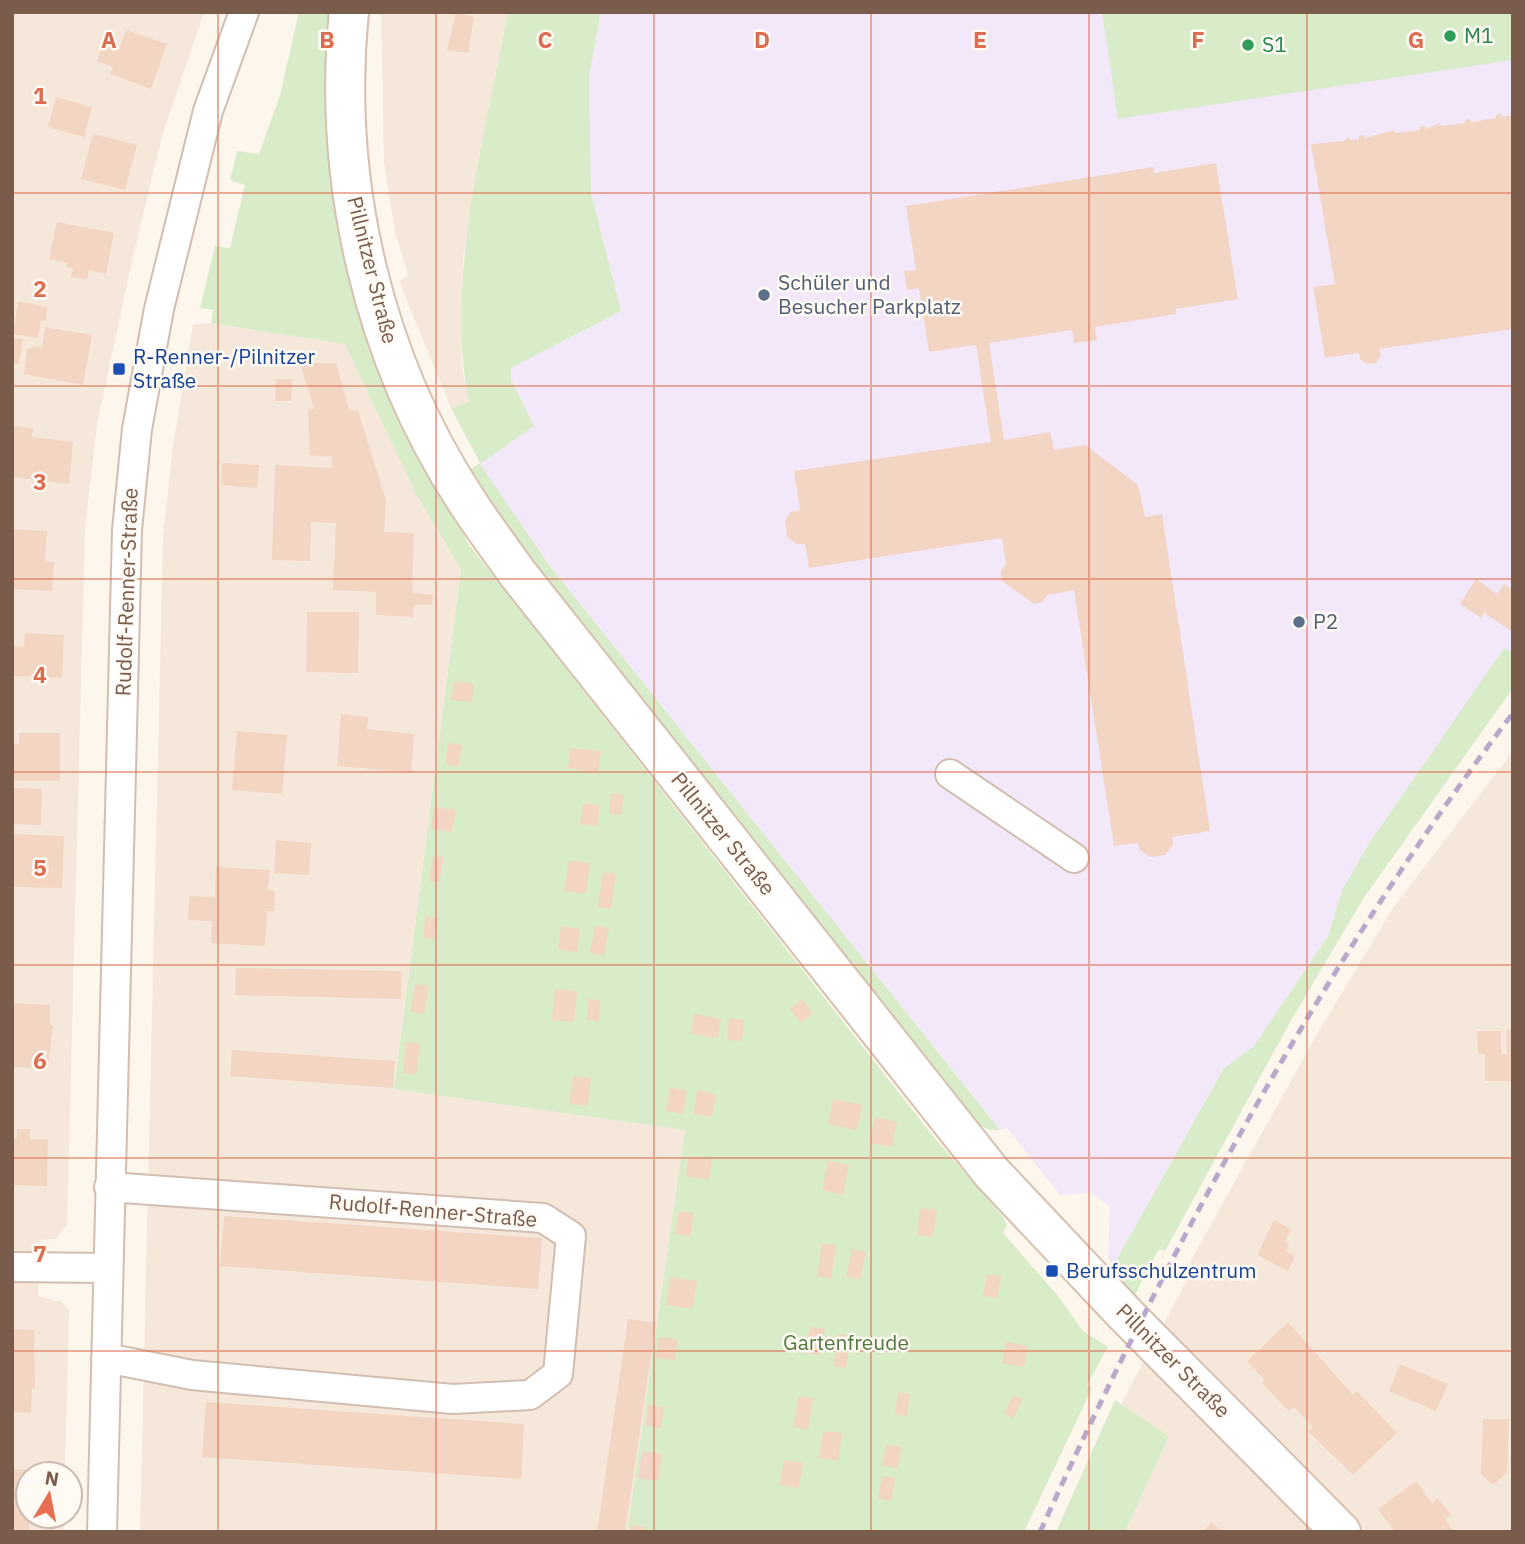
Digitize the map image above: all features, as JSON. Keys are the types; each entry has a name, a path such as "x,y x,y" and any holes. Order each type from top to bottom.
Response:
{"street":[{"name":"Rudolf-Renner-Straße","path":"102,1532 127,530 137,429 154,331 190,173 208,111 244,12"},
{"name":"Pillnitzer Straße","path":"349,12 344,100 348,166 358,230 378,310 397,364 426,427 465,499 534,595 992,1172 1125,1314 1340,1532"},
{"path":"950,774 1074,858"},
{"name":"Rudolf-Renner-Straße","path":"106,1358 192,1375 453,1399 530,1395 558,1374 571,1236 542,1218 109,1187"},
{"path":"12,1267 107,1269"}],"shaded area":[{"path":"12,12 204,12 162,136 97,424 85,530 67,1225 56,1239 40,1240 38,1296 62,1302 69,1310 65,1460 14,1460 14,1530 64,1532 12,1532"},
{"path":"381,12 508,12 463,258 462,368 469,402 451,408 399,281 408,276 395,231 384,163"},
{"path":"601,12 1513,12 1513,653 1504,649 1370,842 1342,890 1328,936 1254,1046 1224,1068 1113,1266 1108,1258 1110,1206 1091,1193 1060,1195 1007,1128 1000,1130 549,565 480,464 534,426 511,379 511,368 621,311 591,193 589,77"},
{"path":"211,323 345,343 416,494 461,569 394,1088 685,1130 627,1532 140,1532 163,537 173,446 193,325"},
{"path":"1513,751 1513,1532 1125,1532 1169,1436 1121,1404 1194,1267 1189,1264 1317,1034 1393,908"}],"green space":[{"name":"Gartenfreude","path":"299,12 331,12 327,39 329,100 414,440 469,545 932,1135 1003,1217 1007,1225 1003,1233 1058,1296 1082,1330 1108,1347 1087,1385 1092,1388 1024,1532 627,1532 685,1130 394,1089 461,569 416,494 345,344 211,323 213,310 200,308 215,246 230,248 245,185 230,180 237,151 259,154 280,95"},
{"path":"508,12 601,12 589,77 591,193 621,311 511,368 511,379 534,426 480,464 549,565 1000,1130 989,1130 974,1122 533,577 470,470 480,463 451,408 469,402 461,306 465,257 479,157"},
{"name":"S1","path":"1102,12 1513,12 1513,60 1118,119"},
{"path":"1504,648 1513,653 1513,688 1363,899 1289,1024 1165,1251 1159,1249 1134,1297 1113,1266 1224,1068 1254,1046 1328,936 1342,890 1370,842"},
{"path":"1115,1400 1169,1436 1125,1532 1056,1532"}],"building":[{"path":"456,13 474,17 468,53 447,50"},
{"path":"126,30 167,44 151,89 110,74 113,67 97,61 103,43 119,49"},
{"path":"56,97 92,107 84,137 48,127"},
{"path":"1501,114 1502,117 1513,115 1513,329 1379,349 1381,355 1376,363 1367,364 1360,359 1359,353 1325,358 1313,287 1335,284 1311,144 1344,141 1349,137 1349,140 1359,139 1359,136 1364,135 1364,138 1395,130 1395,133 1420,130 1420,127 1425,126 1425,129 1440,123 1441,126 1466,123 1465,120 1470,119 1471,122 1496,118 1496,115"},
{"path":"93,134 137,145 125,190 81,179"},
{"path":"1216,163 1238,299 1176,309 1176,314 1095,327 1097,340 1074,343 1072,330 989,343 1004,440 1050,432 1054,450 1085,445 1138,485 1145,517 1162,514 1210,831 1172,837 1173,845 1165,855 1150,857 1140,850 1138,843 1114,846 1074,590 1048,595 1042,602 1034,604 1002,581 1001,571 1006,564 1002,538 809,568 805,544 797,544 787,537 785,521 791,512 800,510 794,471 991,442 976,345 929,352 919,288 907,290 906,284 904,271 916,270 906,206 1154,167 1154,173"},
{"path":"57,222 114,233 106,274 89,270 87,279 71,277 73,268 67,267 68,263 49,259"},
{"path":"18,301 48,307 45,321 41,320 38,338 13,334"},
{"path":"45,327 92,335 83,385 24,374 27,350 33,346 42,348"},
{"path":"12,338 23,339 19,364 12,363"},
{"path":"300,363 336,363 349,410 358,411 386,500 384,532 414,533 412,593 433,595 432,605 414,605 413,617 376,615 376,592 333,590 336,523 311,522 310,561 272,560 275,465 332,468 332,457 310,455 308,409 314,409"},
{"path":"276,379 292,379 291,401 275,401"},
{"path":"12,426 33,428 32,437 73,442 69,484 12,477"},
{"path":"222,463 259,465 257,488 221,485"},
{"path":"12,529 47,531 45,562 54,562 52,591 12,589"},
{"path":"1476,579 1497,594 1504,584 1513,590 1513,632 1484,613 1481,618 1460,604"},
{"path":"307,612 359,612 358,673 306,672"},
{"path":"25,633 64,635 62,678 12,676 12,646 24,647"},
{"path":"454,681 474,684 472,702 451,700"},
{"path":"341,714 368,717 367,729 414,734 411,772 337,766"},
{"path":"237,731 287,735 282,794 232,790"},
{"path":"19,733 60,733 60,781 12,781 12,744 19,744"},
{"path":"448,743 462,745 458,767 445,764"},
{"path":"570,748 601,751 598,772 568,768"},
{"path":"12,788 42,789 41,825 12,824"},
{"path":"611,793 624,795 621,815 609,814"},
{"path":"583,803 600,805 597,826 580,824"},
{"path":"434,807 456,810 452,832 431,829"},
{"path":"12,834 64,836 62,888 12,887"},
{"path":"276,840 311,843 309,875 274,873"},
{"path":"433,856 444,857 439,882 429,881"},
{"path":"569,860 590,863 586,894 564,891"},
{"path":"216,867 270,870 268,890 275,891 274,911 267,911 265,946 211,943 212,921 188,920 189,896 215,897"},
{"path":"603,872 616,874 611,909 598,907"},
{"path":"426,916 438,918 434,940 423,938"},
{"path":"561,926 580,929 577,952 558,949"},
{"path":"595,926 609,928 604,956 590,953"},
{"path":"236,968 401,971 401,999 235,995"},
{"path":"415,984 429,986 424,1014 410,1012"},
{"path":"555,989 577,991 574,1022 552,1020"},
{"path":"588,999 600,1000 599,1021 587,1020"},
{"path":"802,999 813,1013 801,1023 790,1009"},
{"path":"12,1003 50,1005 50,1025 53,1025 48,1068 12,1067"},
{"path":"694,1014 721,1019 718,1038 691,1034"},
{"path":"729,1018 744,1020 742,1041 727,1040"},
{"path":"1513,1029 1513,1081 1485,1081 1485,1054 1478,1054 1477,1031 1501,1031 1501,1054 1507,1054 1507,1030"},
{"path":"406,1042 420,1044 416,1075 403,1073"},
{"path":"232,1050 395,1061 393,1088 230,1076"},
{"path":"573,1076 591,1078 588,1106 569,1104"},
{"path":"670,1087 687,1091 683,1114 666,1111"},
{"path":"697,1090 716,1094 712,1117 694,1114"},
{"path":"833,1099 862,1105 857,1130 828,1124"},
{"path":"875,1117 897,1122 892,1147 869,1143"},
{"path":"17,1129 30,1129 30,1139 48,1139 47,1186 12,1185 12,1138 17,1138"},
{"path":"689,1156 712,1160 708,1180 686,1176"},
{"path":"828,1161 849,1165 843,1195 822,1190"},
{"path":"920,1208 937,1210 933,1237 917,1235"},
{"path":"679,1211 694,1213 690,1237 675,1234"},
{"path":"224,1216 542,1238 538,1289 220,1266"},
{"path":"1274,1220 1291,1229 1285,1242 1289,1244 1286,1251 1295,1256 1288,1271 1257,1255"},
{"path":"822,1243 836,1245 831,1279 817,1276"},
{"path":"852,1249 866,1252 860,1279 846,1277"},
{"path":"987,1274 1001,1276 997,1298 983,1296"},
{"path":"670,1277 697,1281 692,1309 666,1305"},
{"path":"628,1319 656,1323 625,1532 597,1532"},
{"path":"1288,1322 1353,1395 1357,1391 1397,1433 1353,1475 1308,1431 1313,1427 1294,1407 1289,1411 1262,1383 1265,1380 1247,1361"},
{"path":"810,1327 825,1329 820,1355 805,1353"},
{"path":"12,1329 34,1330 35,1388 32,1389 31,1413 12,1412"},
{"path":"838,1334 851,1336 846,1368 833,1366"},
{"path":"659,1337 678,1339 675,1360 656,1358"},
{"path":"1006,1342 1028,1346 1024,1367 1002,1363"},
{"path":"1400,1364 1448,1384 1436,1411 1389,1391"},
{"path":"898,1392 910,1394 907,1416 895,1414"},
{"path":"1013,1395 1023,1399 1014,1418 1004,1414"},
{"path":"799,1396 813,1398 808,1430 793,1427"},
{"path":"206,1402 524,1424 521,1479 202,1457"},
{"path":"648,1405 664,1407 661,1428 645,1426"},
{"path":"1483,1419 1509,1419 1507,1473 1493,1485 1481,1474"},
{"path":"823,1431 842,1433 838,1461 819,1458"},
{"path":"887,1444 902,1447 897,1469 882,1465"},
{"path":"642,1451 662,1454 658,1481 638,1478"},
{"path":"784,1460 803,1463 799,1488 780,1485"},
{"path":"12,1469 14,1530 29,1530 12,1532"},
{"path":"882,1476 895,1478 891,1501 878,1498"},
{"path":"1416,1481 1432,1503 1438,1498 1451,1515 1445,1519 1454,1532 1395,1532 1378,1509"},
{"path":"1211,1522 1224,1532 1203,1532"},
{"path":"631,1525 645,1527 644,1532 630,1532"}],"railway":[{"path":"1040,1532 1142,1319 1254,1109 1378,906 1513,713"}],"place":[{"name":"M1","path":"1450,36"},
{"name":"S1","path":"1248,45"},
{"name":"Schüler und Besucher Parkplatz","path":"764,295"},
{"name":"R-Renner-/Pilnitzer Straße","path":"119,369"},
{"name":"P2","path":"1299,622"},
{"name":"Berufsschulzentrum","path":"1052,1271"}]}
